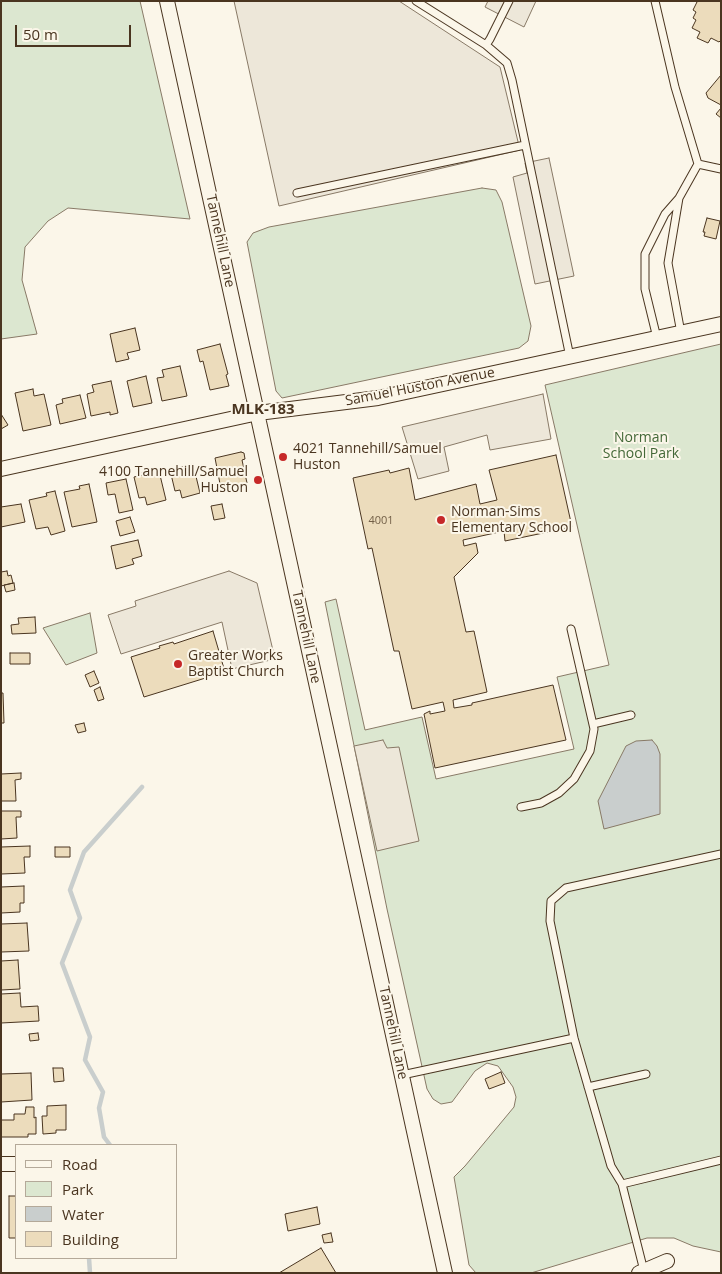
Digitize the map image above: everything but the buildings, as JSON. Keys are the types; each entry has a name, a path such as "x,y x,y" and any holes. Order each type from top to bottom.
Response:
{"street":[{"name":"Tannehill Lane","path":"167,1 445,1273"},
{"name":"Samuel Huston Avenue","path":"1,470 258,413 378,398 721,324"},
{"path":"1,1164 15,1164"},
{"path":"642,1272 667,1261"}],"lane":[{"path":"416,1 486,45 507,63 570,357"},
{"path":"486,45 508,1"},
{"path":"655,1 676,88 698,164 679,198 665,214 645,254 646,289 657,338"},
{"path":"297,193 525,145"},
{"path":"698,164 721,169"},
{"path":"679,198 668,263 681,333"},
{"path":"520,807 541,803 559,793 574,779 590,751 594,729 571,629"},
{"path":"593,724 631,715"},
{"path":"642,1272 622,1184 611,1166 574,1038 550,921 551,902 566,888 721,854"},
{"path":"402,1075 574,1038"},
{"path":"588,1087 646,1074"},
{"path":"622,1184 721,1160"}],"green space":[{"path":"1,1 140,1 190,219 68,208 48,221 25,247 22,280 37,334 1,339"},
{"path":"482,188 496,190 502,202 531,326 528,341 519,348 282,398 276,391 247,242 253,233 269,227"},
{"name":"Norman School Park","path":"721,344 721,1252 693,1246 674,1238 647,1238 531,1273 476,1273 469,1265 454,1177 514,1107 516,1097 513,1087 498,1066 487,1063 475,1071 452,1102 441,1104 433,1099 427,1089 387,909 325,602 336,599 365,730 422,717 436,779 574,749 557,677 609,665 545,385"},
{"path":"90,613 97,653 66,665 43,628"}],"shaded area":[{"path":"234,1 399,1 500,67 520,150 279,206"},
{"path":"488,1 536,1 524,27 485,7"},
{"path":"549,158 574,276 535,284 513,177 527,173 525,163"},
{"path":"543,394 551,439 490,450 487,435 444,447 449,471 418,479 402,427"},
{"path":"229,571 257,583 275,659 232,669 222,622 121,654 108,615 136,606 135,601"},
{"path":"383,740 387,748 399,747 419,841 377,851 354,746"}],"water":[{"path":"652,740 660,754 660,814 604,829 598,801 626,746 636,741"}],"waterway":[{"path":"109,1144 104,1137 99,1108 103,1092 85,1060 90,1037 62,963 80,918 70,890 84,852 142,787"},
{"path":"89,1259 90,1273"}],"place":[{"name":"4021 Tannehill/Samuel Huston","path":"283,457"},
{"name":"4100 Tannehill/Samuel Huston","path":"258,480"},
{"name":"Norman-Sims Elementary School","path":"441,520"},
{"name":"Greater Works Baptist Church","path":"178,664"}],"district":[{"name":"MLK-183","path":"263,410"}]}
